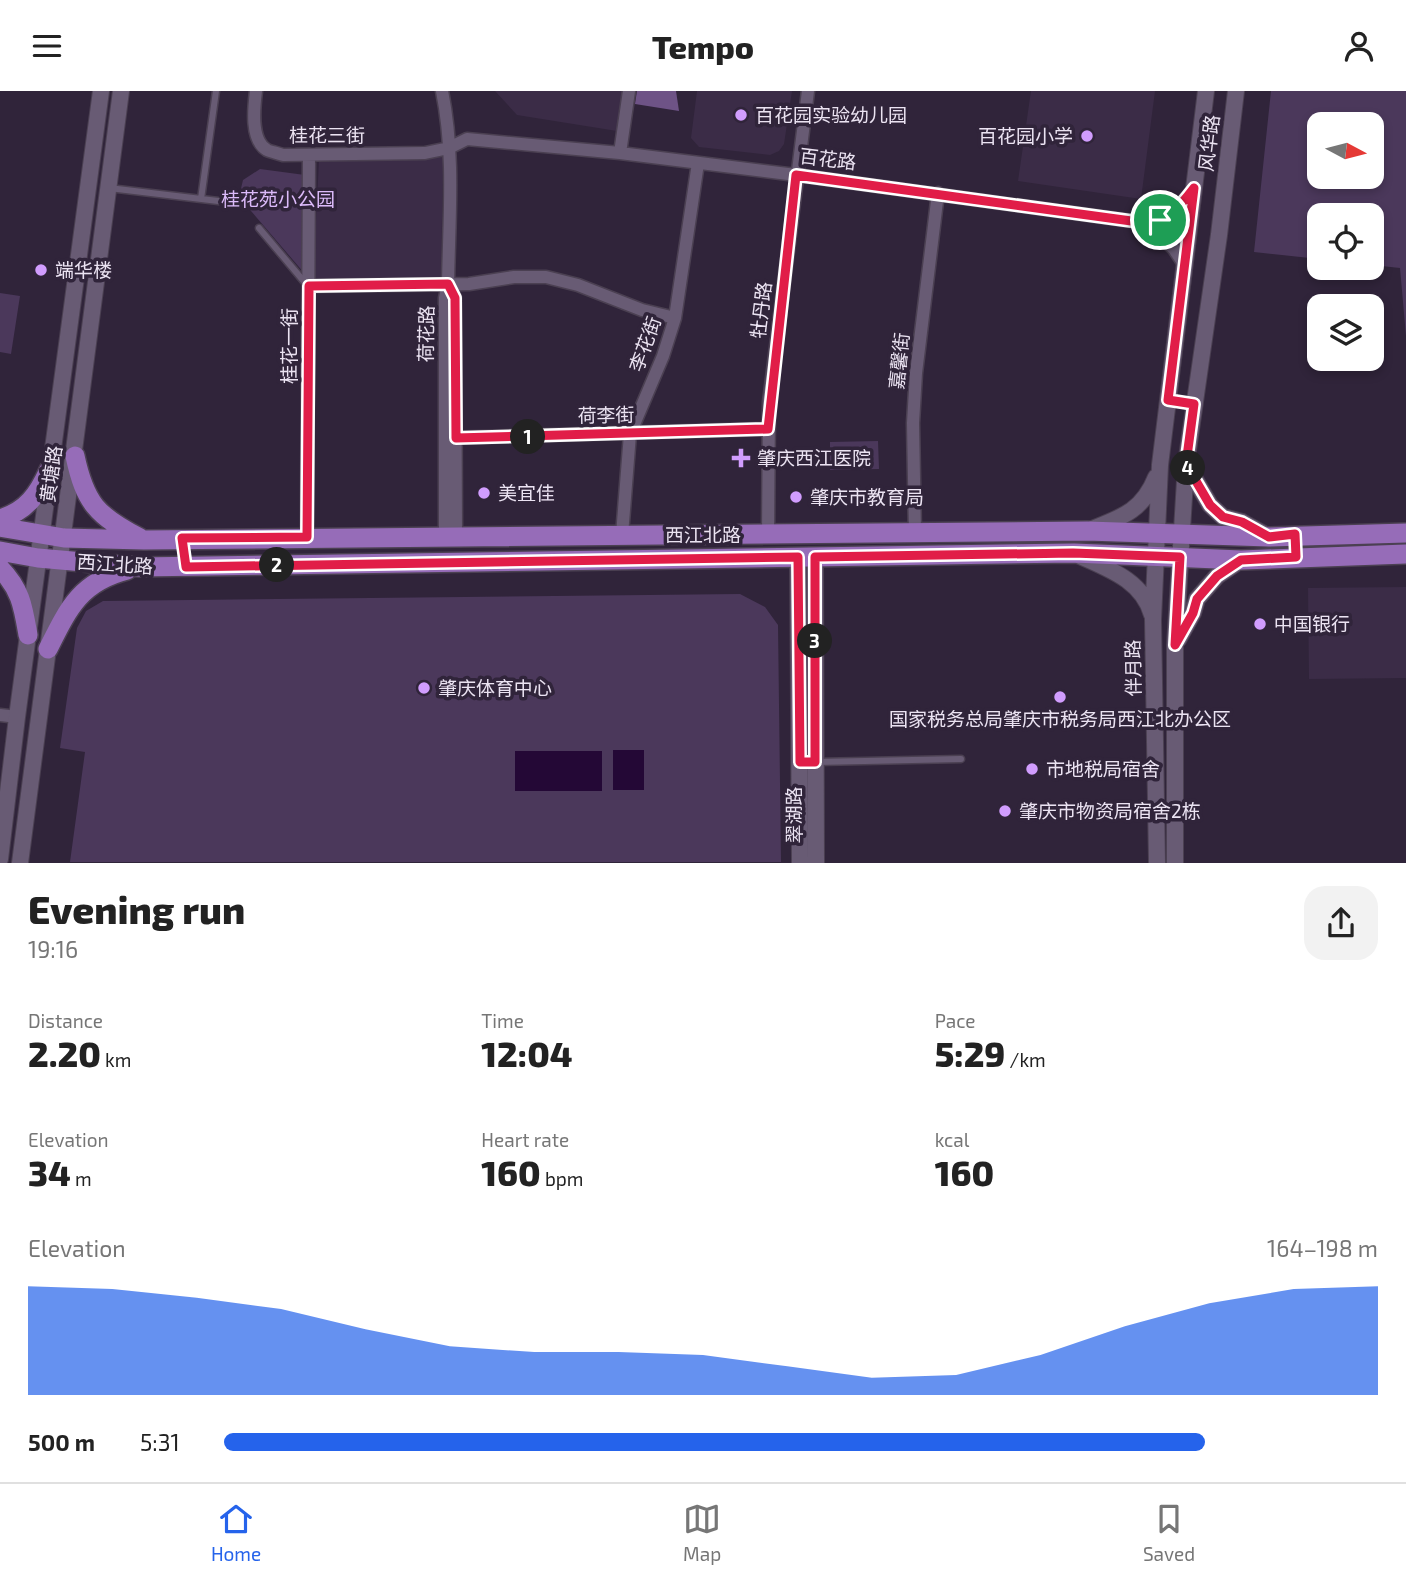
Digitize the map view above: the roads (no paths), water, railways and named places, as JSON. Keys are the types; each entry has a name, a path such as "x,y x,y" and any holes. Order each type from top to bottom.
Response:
{"main road":[{"name":"黄塘路","path":"0,859 49,470 101,91"},
{"name":"黄塘路","path":"20,863 121,91"},
{"name":"风华路","path":"1157,533 1160,465 1206,91"},
{"name":"风华路","path":"1180,557 1186,464 1219,235 1236,91"},
{"path":"1168,400 1194,404"},
{"path":"75,456 80,481 95,508 116,525 144,540"},
{"path":"1186,464 1210,505 1223,517 1242,522 1269,537"},
{"path":"1087,531 1123,517 1138,506 1150,492 1160,465"},
{"path":"0,519 21,511 29,504 38,493 49,470"},
{"name":"西江北路","path":"0,527 64,538 144,540 1087,531 1269,537 1295,534 1406,533"},
{"path":"1048,532 1049,553"},
{"name":"伴月路","path":"1157,533 1153,620 1157,863"},
{"path":"1295,534 1296,557"},
{"path":"182,538 186,567"},
{"name":"西江北路","path":"0,551 38,558 140,567 1049,553 1241,560 1406,554"},
{"path":"1073,553 1114,571 1131,583 1148,603 1153,620"},
{"name":"翠湖路","path":"806,557 808,762 816,863"},
{"path":"1175,863 1175,645 1180,557"},
{"path":"1175,645 1193,613 1197,599 1217,576 1241,560"},
{"path":"48,649 66,612 86,590 110,575 140,567"},
{"path":"0,568 22,600 28,635"},
{"name":"翠湖路","path":"800,863 808,762"}],"street":[{"name":"桂花三街","path":"256,91 255,126 258,141 266,149 283,155 425,153 449,148"},
{"name":"荷花路","path":"442,91 449,148 448,284 445,298 451,536"},
{"path":"620,153 629,91"},
{"name":"牡丹路","path":"768,535 768,429 808,91"},
{"name":"百花路","path":"449,148 467,139 620,153 938,193 1146,223"},
{"name":"桂花一街","path":"307,537 309,156"},
{"name":"李花街","path":"622,535 630,434 663,356 675,318 698,163"},
{"path":"1146,223 1168,217 1194,188"},
{"name":"嘉馨街","path":"915,534 913,423 938,193"},
{"path":"1146,223 1184,264"},
{"path":"309,286 448,284 546,277 578,285 642,310 675,318"},
{"name":"荷李街","path":"450,438 768,429"},
{"path":"0,715 17,717"}],"lane":[{"path":"201,199 216,91"},
{"path":"109,188 235,203"},
{"path":"260,228 309,286"},
{"path":"808,762 961,759"}],"place":[{"name":"百花园实验幼儿园","path":"741,115"},
{"name":"百花园小学","path":"1087,136"},
{"name":"端华楼","path":"41,270"},
{"name":"肇庆西江医院","path":"741,458"},
{"name":"美宜佳","path":"484,493"},
{"name":"肇庆市教育局","path":"796,497"},
{"name":"中国银行","path":"1260,624"},
{"name":"肇庆体育中心","path":"424,688"},
{"name":"国家税务总局肇庆市税务局西江北办公区","path":"1060,697"},
{"name":"市地税局宿舍","path":"1032,769"},
{"name":"肇庆市物资局宿舍2栋","path":"1005,811"}],"park label":[{"name":"桂花苑小公园","path":"278,199"}]}
